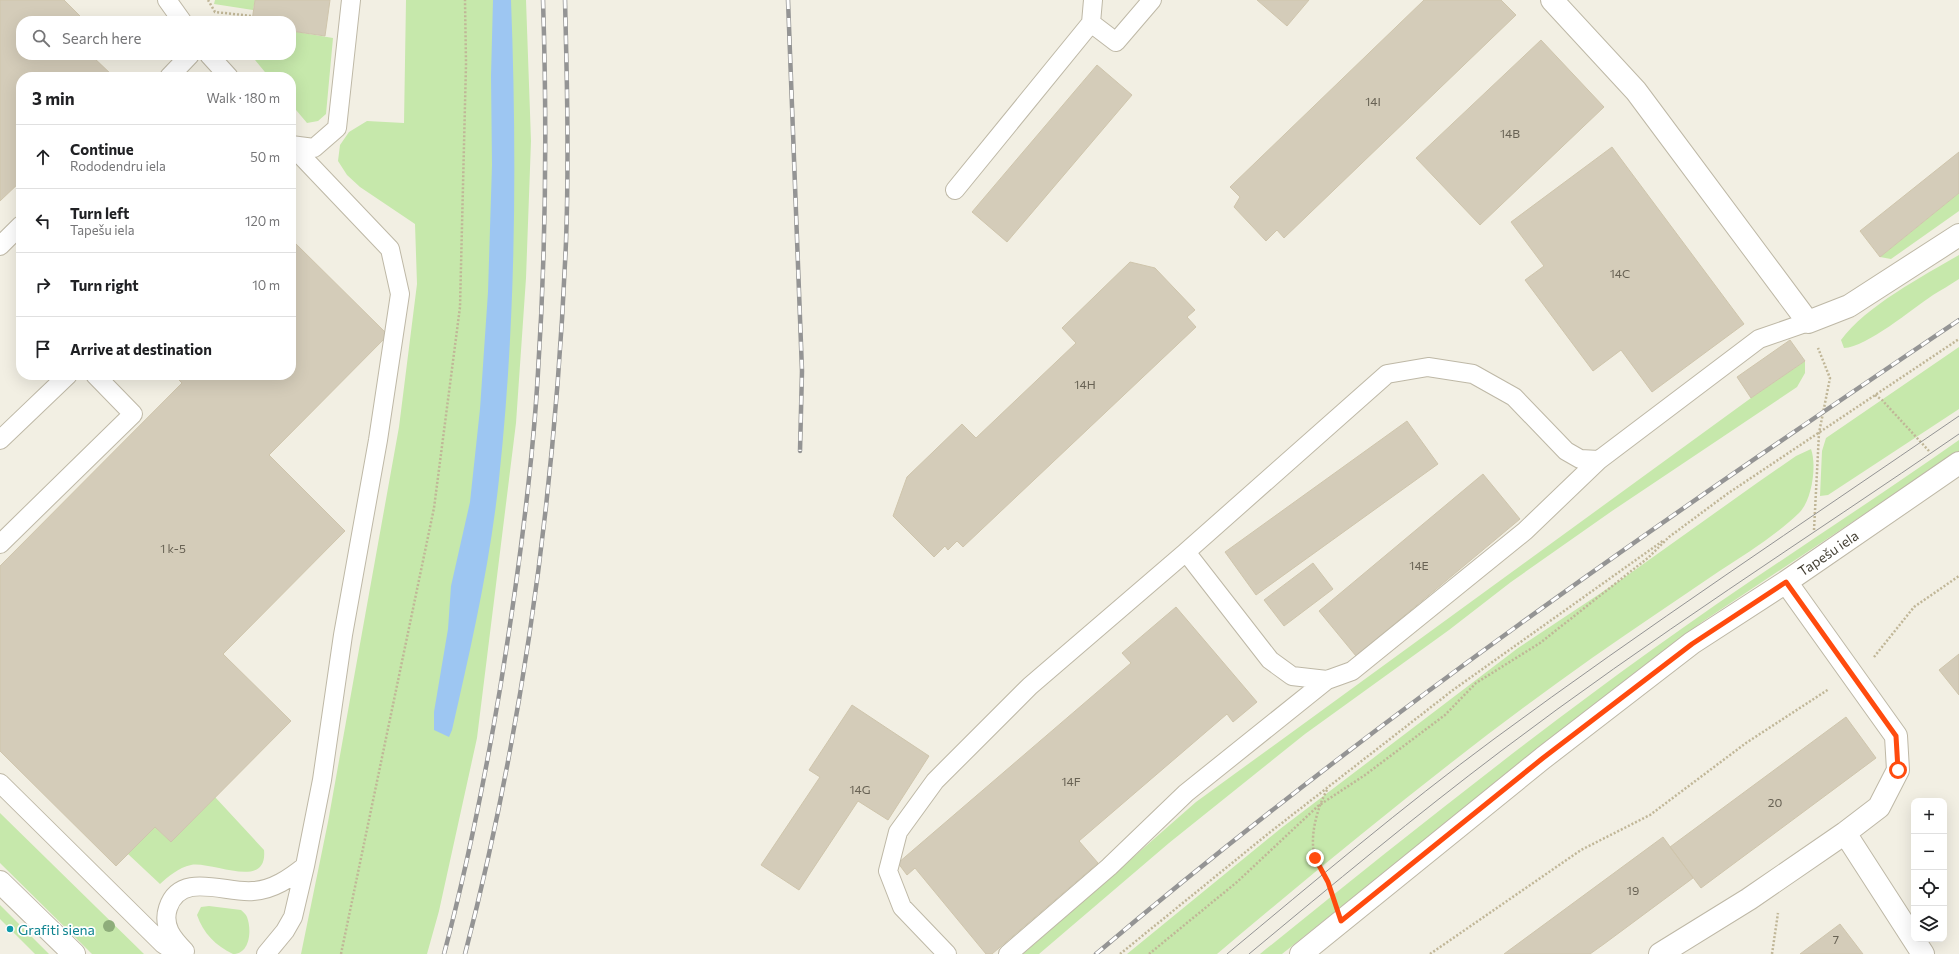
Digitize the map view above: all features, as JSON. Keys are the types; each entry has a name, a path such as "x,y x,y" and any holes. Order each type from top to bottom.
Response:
{"street":[{"path":"1552,0 1636,91 1808,322 1849,306 1959,235"},
{"name":"Tapešu iela","path":"1301,954 1543,758 1686,648 1819,560 1953,467"},
{"path":"1660,954 1749,899 1845,833 1879,806 1898,770 1896,736 1786,582"},
{"path":"1845,833 1923,954"},
{"path":"0,882 74,954"}],"lane":[{"path":"167,0 178,16"},
{"path":"296,146 314,148 337,128 351,0"},
{"path":"955,190 1091,23 1093,0"},
{"path":"1091,23 1116,42 1152,0"},
{"path":"174,72 185,60"},
{"path":"214,60 224,72"},
{"path":"266,954 285,931 293,917 305,866 322,780 343,635 378,440 400,294 390,249 296,150"},
{"path":"0,246 16,230"},
{"path":"1008,954 1109,866 1186,793 1327,680 1352,671 1525,531 1599,460 1759,340 1808,322"},
{"path":"947,954 902,907 888,871 898,832 935,781 1030,686 1186,552 1387,374 1428,367 1473,374 1514,397 1566,452 1580,459 1599,460"},
{"path":"0,440 63,380"},
{"path":"0,544 134,414 100,380"},
{"path":"1186,552 1270,660 1292,676 1327,680"},
{"path":"0,783 163,944 178,954"},
{"path":"187,954 169,932 167,922 167,910 172,899 180,891 202,886 252,892 287,880 305,866"}],"path":[{"path":"208,0 216,12 252,16"},
{"path":"342,954 434,508 460,307 466,64 465,0"},
{"path":"1808,322 1830,378 1819,433 1814,532 1819,560"},
{"path":"1120,954 1269,833 1453,690 1727,494 1959,339"},
{"path":"1876,395 1953,467"},
{"path":"1149,954 1237,882 1318,806 1365,775 1445,715 1476,683 1540,643 1649,557 1669,536"},
{"path":"1430,954 1581,850 1650,815 1746,743 1852,674 1876,655 1914,607 1955,577 1959,576"},
{"path":"1328,788 1318,806 1316,826 1312,834 1315,858 1328,882 1341,921"},
{"path":"1152,954 1154,950"}],"green space":[{"path":"215,0 255,0 253,10 214,4"},
{"path":"406,0 526,0 531,141 526,278 516,423 477,738 439,911 427,954 301,954 328,822 399,427 417,284 415,224 360,187 347,175 338,161 340,145 349,132 367,121 404,123"},
{"path":"296,32 333,38 326,114 318,121 307,123 296,110 296,72 265,72 255,60 296,60"},
{"path":"1959,193 1959,211 1891,259 1880,257"},
{"path":"1959,255 1959,279 1877,334 1854,346 1844,348 1841,340 1865,315 1912,282"},
{"path":"1959,347 1959,409 1828,495 1820,496 1822,451 1826,438"},
{"path":"1805,361 1805,373 1797,387 1612,511 1511,582 1449,630 1305,734 1169,843 1039,954 1023,954 1196,802 1751,398"},
{"path":"1959,440 1959,451 1702,622 1526,759 1282,954 1260,954 1454,799 1653,649"},
{"path":"1811,449 1813,456 1813,473 1810,492 1799,513 1790,521 1760,544 1592,658 1448,765 1355,839 1217,954 1127,954 1280,829 1518,648 1625,577 1796,456"},
{"path":"215,797 264,850 263,862 257,869 248,872 191,865 178,870 160,884 128,854 155,827 171,842"},
{"path":"0,813 144,954 92,954 0,863"},
{"path":"0,905 49,954 35,954 0,919"},
{"path":"209,906 241,910 246,915 249,922 248,940 246,946 239,953 233,954 221,947 203,928 197,915 201,907"}],"water":[{"path":"493,0 511,0 514,120 514,240 509,360 505,420 491,542 473,637 452,730 449,737 434,730 434,712 448,629 451,586 470,502 480,409 488,292 492,165 491,76"}],"building":[{"path":"0,0 64,0 80,16 16,16 16,60 96,60 109,72 16,72 16,186 0,201"},
{"path":"255,0 330,0 325,36 296,32 296,16 253,16"},
{"path":"1257,0 1309,0 1287,26"},
{"path":"1424,0 1501,0 1516,15 1284,238 1277,230 1266,241 1234,207 1240,197 1230,187"},
{"path":"1541,40 1604,107 1480,225 1416,158"},
{"path":"1097,65 1132,95 1007,242 972,212"},
{"path":"1612,147 1744,324 1652,392 1621,350 1593,371 1525,280 1544,266 1511,222"},
{"path":"1959,152 1959,193 1880,257 1860,231"},
{"path":"296,244 388,335 269,455 345,531 223,654 291,721 171,842 155,827 116,866 0,751 0,566 182,383 179,380 296,380"},
{"path":"1130,262 1155,268 1195,310 1187,317 1196,327 963,547 957,541 948,550 945,546 934,557 893,516 907,477 962,424 976,438 1076,343 1062,328"},
{"path":"1790,340 1805,361 1751,398 1737,377"},
{"path":"1407,421 1438,464 1256,595 1225,552"},
{"path":"1483,474 1520,519 1356,656 1319,611"},
{"path":"1313,563 1333,589 1284,626 1264,600"},
{"path":"1176,607 1257,702 1233,722 1227,714 1079,841 1098,863 992,954 986,954 915,868 907,875 898,863 1131,663 1122,653"},
{"path":"1959,654 1959,695 1939,670"},
{"path":"852,705 929,756 888,820 858,801 799,890 761,865 820,777 809,770"},
{"path":"1846,717 1876,758 1701,888 1670,847"},
{"path":"1663,837 1693,878 1604,944 1590,954 1504,954"},
{"path":"1840,924 1863,954 1800,954"}],"tram line":[{"path":"1227,954 1392,818 1551,697 1959,416"},
{"path":"1249,954 1437,800 1501,751 1613,669 1959,434"}],"railway":[{"path":"444,954 482,789 500,689 528,491 535,412 543,279 545,140 543,0"},
{"path":"465,954 505,778 521,690 545,511 561,332 566,242 568,151 565,0"},
{"path":"788,0 802,371 800,451"},
{"path":"1096,954 1199,868 1304,785 1518,625 1627,547 1959,320"}],"place":[{"name":"Grafiti siena","path":"10,929"}],"route":[{"path":"1315,858 1328,882 1341,921 1543,758 1692,644 1786,582 1896,736 1898,770"}]}
